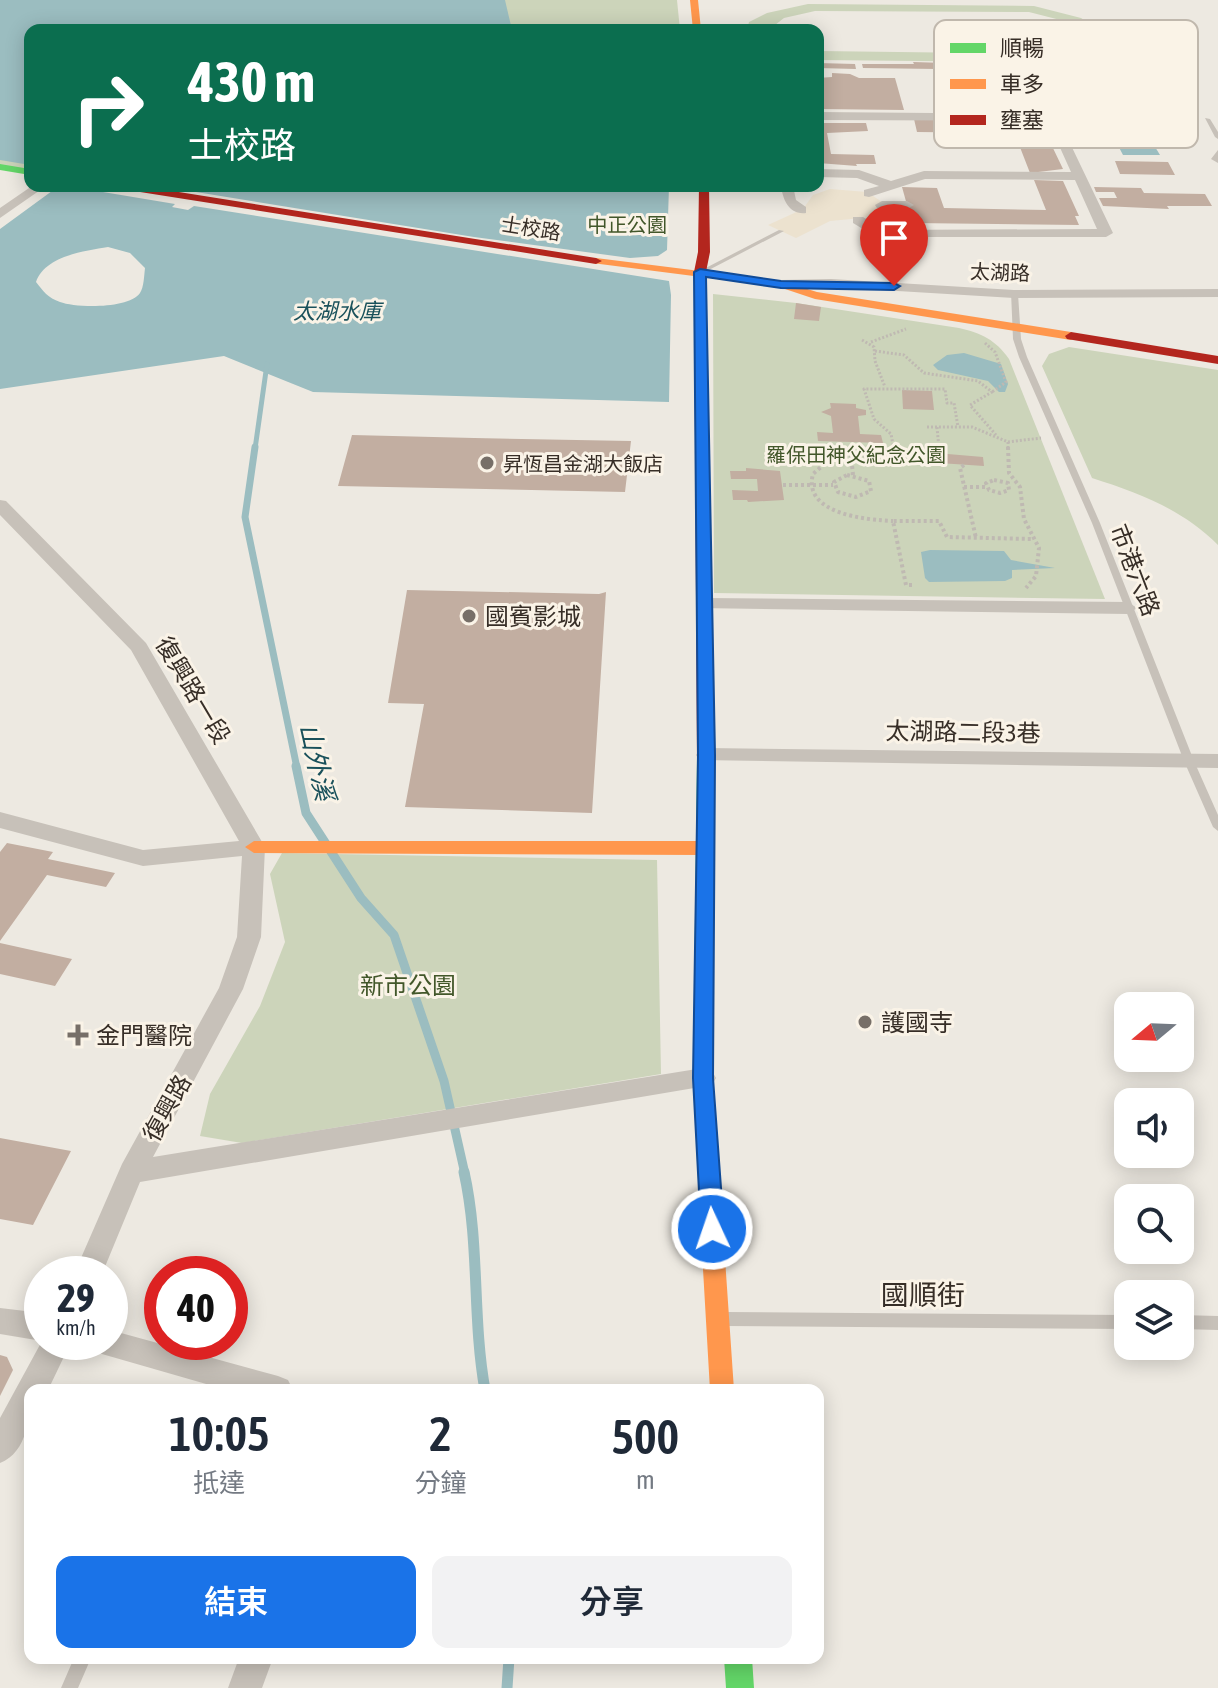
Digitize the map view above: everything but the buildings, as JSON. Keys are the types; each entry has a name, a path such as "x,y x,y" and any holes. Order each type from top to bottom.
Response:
{"street":[{"path":"694,0 696,24"},
{"path":"824,116 934,116"},
{"path":"858,220 881,234 1106,233 1066,148"},
{"path":"0,167 24,171"},
{"path":"824,172 841,169 892,186"},
{"path":"841,169 842,189"},
{"path":"869,193 924,175 1079,176"},
{"path":"0,214 31,192"},
{"name":"士校路","path":"159,192 656,270 700,272 781,284 815,295 1218,360"},
{"path":"704,192 704,252 700,272 706,755 703,1078 722,1384"},
{"path":"788,192 790,201 801,210"},
{"path":"882,205 907,205"},
{"name":"太湖路","path":"781,284 831,283 1014,294 1218,293"},
{"name":"復興路一段","path":"0,505 139,647 254,847"},
{"path":"705,604 1128,608"},
{"name":"太湖路二段3巷","path":"706,755 1218,761"},
{"path":"0,820 143,858 287,845 370,848 705,848"},
{"name":"復興路","path":"96,1256 131,1172 231,989 249,937 254,847"},
{"path":"131,1172 703,1078"},
{"path":"0,1321 24,1324"},
{"path":"128,1351 209,1381 232,1384"},
{"path":"35,1384 47,1360"},
{"path":"0,1448 24,1404"},
{"path":"245,1688 254,1664"},
{"path":"738,1664 740,1688"}],"lane":[{"path":"1207,119 1218,137"},
{"path":"1218,152 1214,159 1218,161"},
{"path":"700,272 781,231"},
{"name":"市港六路","path":"1014,294 1017,339 1023,357 1096,523 1218,827"},
{"name":"國順街","path":"718,1319 1114,1322"},
{"path":"1194,1322 1218,1323"},
{"path":"69,1688 80,1664"}],"path":[{"path":"862,340 871,342 878,372 886,388"},
{"path":"875,351 904,355 924,373 978,379 992,392"},
{"path":"996,435 970,405 1006,382 999,359"},
{"path":"958,427 954,403 947,403 945,389 864,389 874,419 891,434 895,456 851,455 827,461 817,468 811,477 811,485 817,498 830,508 869,520 939,521 947,537 1031,539"},
{"path":"927,427 972,427 1008,442 1046,437"},
{"path":"937,427 939,453"},
{"path":"1008,442 1009,473 1020,487 1019,496 1031,539 1039,548 1036,576 1027,588 1012,587"},
{"path":"851,455 853,475"},
{"path":"964,465 960,468 976,538"},
{"path":"853,475 869,481 871,491 850,497 838,492 833,485 837,479 853,475"},
{"path":"964,487 987,487 1000,493 1010,488 998,480 988,482 987,487"},
{"path":"783,485 833,485"},
{"path":"893,521 906,585 922,585"}],"green space":[{"path":"0,0 677,0 679,24 24,24 24,171 0,167"},
{"path":"808,4 1034,6 1084,20 1060,20 1029,12 815,11 784,18 776,24 748,24 767,13"},
{"path":"824,51 934,53 934,61 824,60"},
{"name":"羅保田神父紀念公園","path":"713,294 796,303 959,328 993,342 1009,359 1105,599 714,593"},
{"path":"1069,347 1218,370 1218,545 1175,512 1092,478 1042,366 1049,354"},
{"name":"新市公園","path":"282,853 657,860 661,1074 242,1143 200,1136 210,1094 260,1006 285,942 270,874"}],"shaded area":[{"path":"824,191 867,192 882,202 883,207 873,217 830,221 796,238 768,225 803,209 813,195"}],"water":[{"path":"0,0 505,0 511,24 24,24 24,164 0,160"},
{"path":"1119,148 1156,148 1160,155 1123,155"},
{"name":"太湖水庫","path":"51,192 103,192 175,204 172,207 188,210 194,206 669,281 669,402 313,392 224,356 0,389 0,229","holes":["108,247 130,253 145,268 140,293 125,302 102,306 68,304 56,300 36,282 48,266 66,256"]},
{"name":"中正公園","path":"196,192 669,192 667,250 658,256 630,258 474,237"},
{"path":"964,353 1001,364 1008,384 1005,392 999,392 988,381 938,370 933,365 947,355"},
{"path":"1004,551 1011,560 1055,568 1012,570 1012,578 1005,581 929,582 925,578 921,552"}],"waterway":[{"name":"山外溪","path":"255,449 267,364"},
{"name":"山外溪","path":"255,447 245,517 297,768"},
{"name":"山外溪","path":"296,766 306,813 361,898 394,935 444,1081 465,1174"},
{"name":"山外溪","path":"464,1172 472,1226 478,1336 484,1384"},
{"name":"山外溪","path":"507,1688 509,1664"}],"traffic: fast":[{"path":"0,167 24,171"},
{"path":"706,759 703,1078 710,1200"},
{"path":"738,1664 740,1688"}],"traffic: slow":[{"path":"694,0 696,24"},
{"path":"596,261 781,284 815,295 1071,336"},
{"path":"254,847 705,848"},
{"path":"710,1200 722,1384"}],"traffic: jam":[{"path":"159,192 596,261"},
{"path":"704,192 704,252 700,272 706,759"},
{"path":"1071,336 1218,360"}],"place":[{"name":"昇恆昌金湖大飯店","path":"487,463"},
{"name":"國賓影城","path":"469,616"},
{"name":"護國寺","path":"865,1022"},
{"name":"金門醫院","path":"78,1035"}],"route":[{"path":"712,1229 703,1078 706,755 700,272 781,284 894,286"}]}
